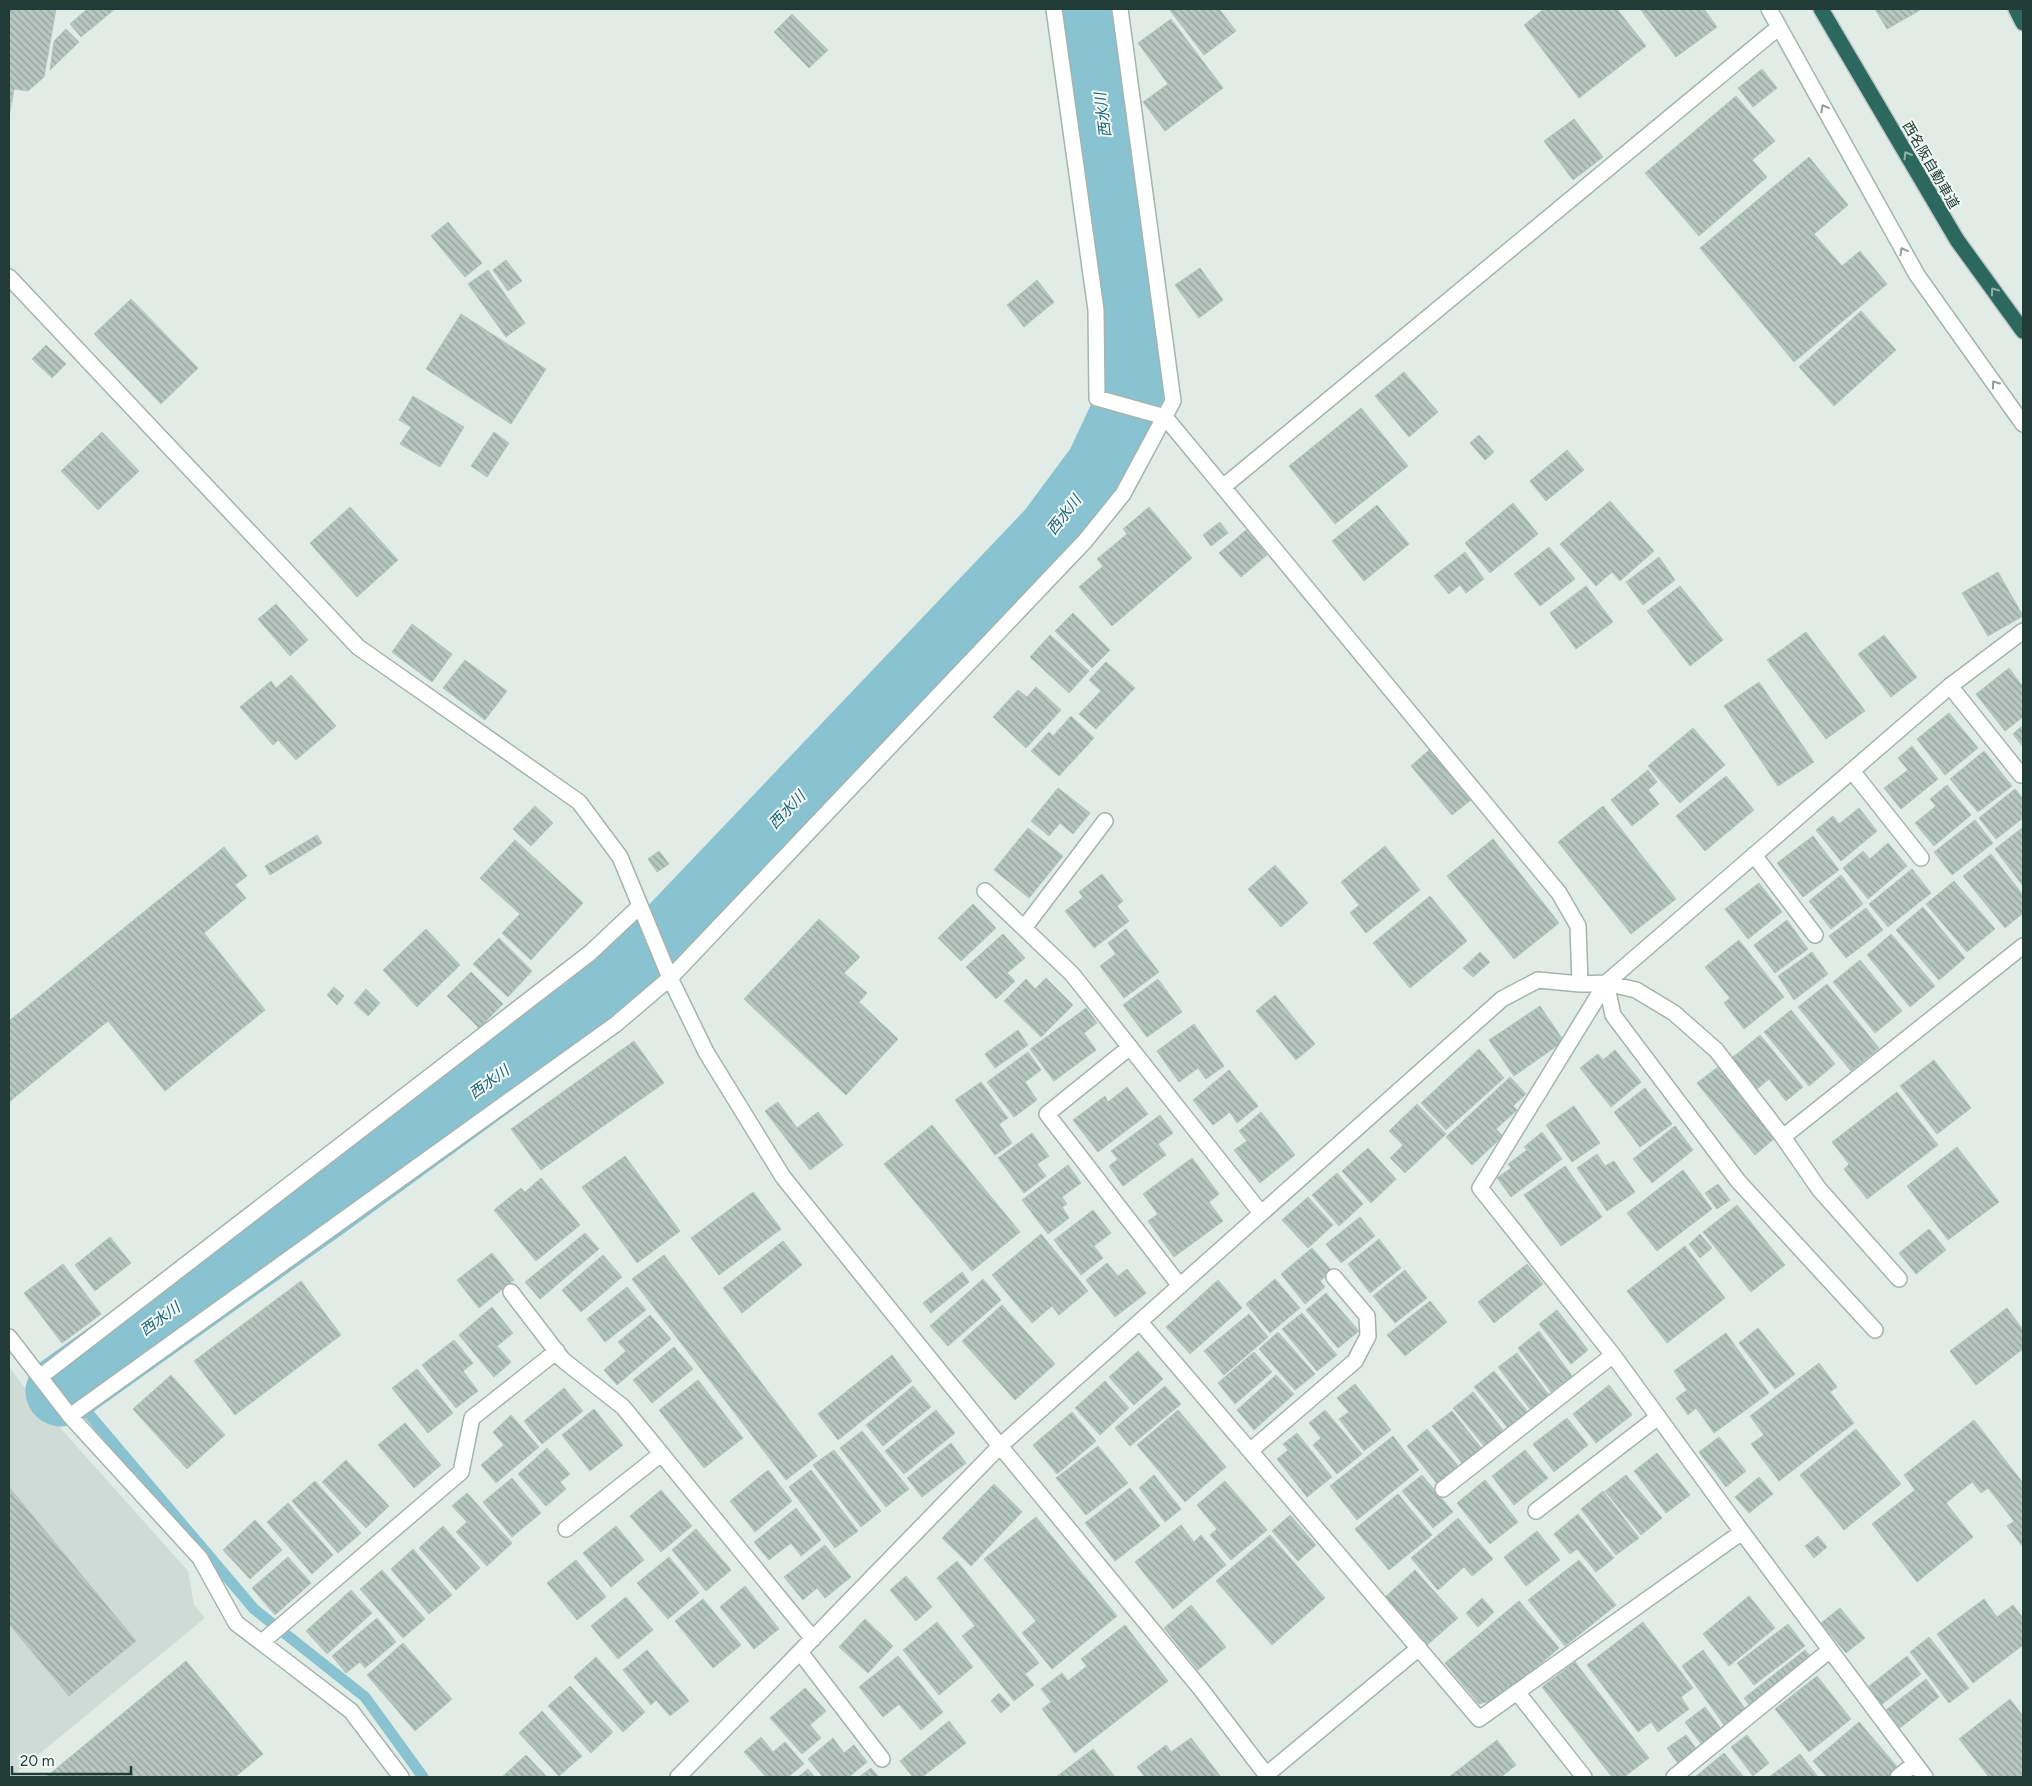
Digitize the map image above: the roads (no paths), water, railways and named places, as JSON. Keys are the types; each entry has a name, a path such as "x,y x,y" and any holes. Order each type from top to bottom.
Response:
{"highway":[{"name":"西名阪自動車道","path":"1821,9 1956,240 2023,330"},
{"path":"2016,9 2023,23"}],"street":[{"path":"1054,9 1096,310 1097,398 1165,417 1560,893 1578,926 1580,984"},
{"path":"70,1416 616,1024 670,978 1085,541 1123,494 1173,401 1120,9"},
{"path":"1769,9 1917,275 2023,424"},
{"path":"1223,487 1779,27"},
{"path":"9,277 358,647 579,802 620,857 670,978 706,1052 783,1177 1000,1446 1200,1688 1267,1776 1419,1648"},
{"path":"1925,1777 1613,1355 1480,1188 1606,983 1950,686 2023,631"},
{"path":"1950,686 2021,775"},
{"path":"1852,770 1921,858"},
{"path":"1024,928 1105,821"},
{"path":"1754,855 1815,934"},
{"path":"985,891 1072,974 1261,1213"},
{"path":"40,1377 590,953 640,906"},
{"path":"1783,1137 2023,946"},
{"path":"678,1777 1000,1446 1502,999 1538,980 1580,984 1606,983 1636,990 1674,1013 1716,1050 1783,1137 1819,1189 1899,1279"},
{"path":"1606,983 1613,1015 1738,1181 1875,1330"},
{"path":"1130,1047 1047,1114 1180,1286"},
{"path":"1250,1451 1355,1361 1368,1336 1367,1316 1334,1277"},
{"path":"511,1292 563,1360 623,1406 813,1639"},
{"path":"1140,1322 1479,1719 1742,1532"},
{"path":"9,1337 70,1416 200,1558 236,1622 351,1711 401,1777"},
{"path":"262,1642 461,1472 472,1418 557,1351"},
{"path":"1444,1489 1613,1355"},
{"path":"1536,1511 1658,1417"},
{"path":"566,1529 661,1454"},
{"path":"1674,1777 1830,1650"},
{"path":"800,1652 882,1759"},
{"path":"1517,1692 1584,1777"},
{"path":"1898,1777 1914,1764"}],"waterway":[{"name":"西水川","path":"61,1391 328,1201 588,1011 651,954 1052,533 1101,467 1128,409 1129,332 1090,9"},
{"path":"66,1387 254,1609 365,1697 423,1777"}]}
